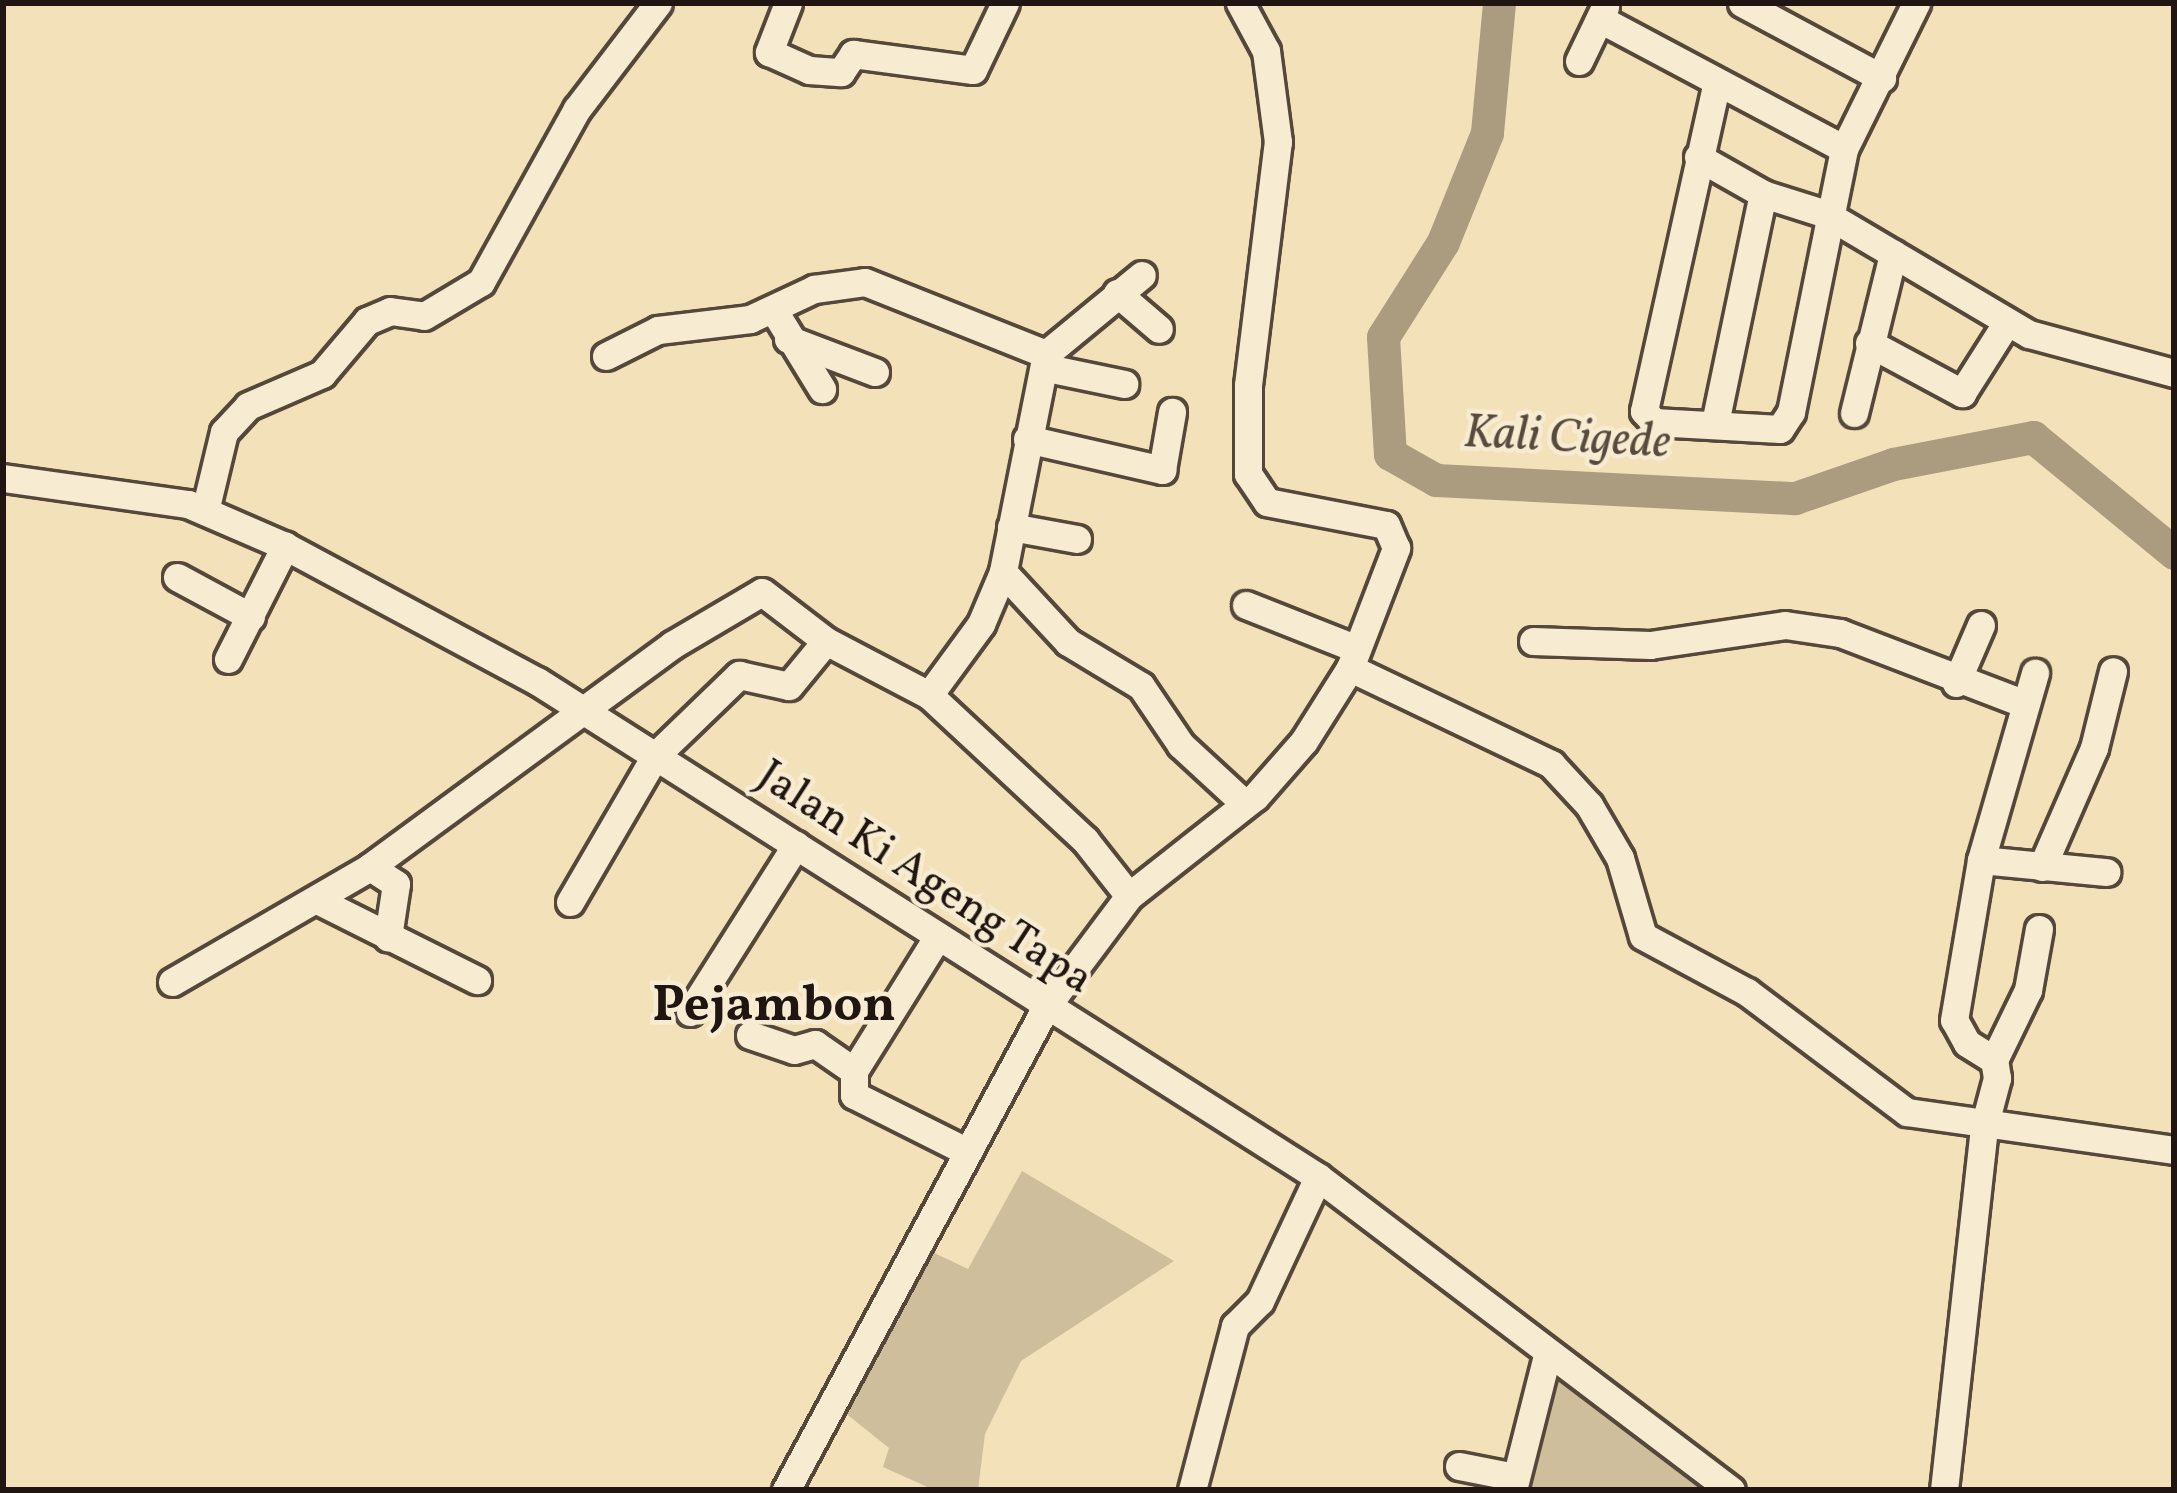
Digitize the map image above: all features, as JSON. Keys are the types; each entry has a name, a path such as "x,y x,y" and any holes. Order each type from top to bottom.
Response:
{"street":[{"path":"205,512 224,432 248,406 322,374 367,321 390,311 424,316 481,282 577,109 658,3"},
{"path":"788,3 770,52 809,70 841,72 853,54 974,70 1005,3"},
{"path":"786,1490 964,1150 1046,1007 1129,896 1245,804 1304,741 1353,658 1395,535 1386,525 1267,502 1248,473 1248,385 1278,142 1266,51 1240,3"},
{"path":"1742,3 1882,78"},
{"path":"1716,86 1644,410 1654,422 1785,425 1826,214 1844,149 1916,3"},
{"path":"1580,61 1603,11 1716,86 1844,149"},
{"path":"1699,157 1762,194 1826,214 2007,322 2174,373"},
{"path":"1715,422 1762,194"},
{"path":"1854,412 1893,254"},
{"path":"929,695 981,624 1003,572 1046,361 1142,275"},
{"path":"606,356 658,330 732,323 773,310 814,289 865,282 1046,361 1124,384"},
{"path":"1118,293 1159,329"},
{"path":"773,310 822,389"},
{"path":"1869,343 1962,393 2007,322"},
{"path":"788,339 875,372"},
{"path":"1027,440 1162,470 1172,412"},
{"name":"Jalan Ki Ageng Tapa","path":"3,478 205,512 286,546 584,710 1318,1178 1731,1490"},
{"path":"1011,526 1077,539"},
{"path":"228,658 286,546"},
{"path":"1003,572 1068,642 1141,686 1181,745 1245,804"},
{"path":"177,577 251,617"},
{"path":"172,982 370,867 584,710 762,592 826,641 929,695 1085,839 1129,896"},
{"path":"1246,605 1486,726 1551,764 1589,805 1620,858 1652,945 1747,992 1907,1112 1984,1127 2174,1150"},
{"path":"1533,641 1650,645 1785,625 1840,634 1956,683 2025,704"},
{"path":"1956,683 1981,625"},
{"path":"571,902 655,756 739,675 789,686 826,641"},
{"path":"2042,867 2094,748 2113,671"},
{"path":"1994,1060 1967,1042 1954,1020 1981,860 2035,674"},
{"path":"690,1012 796,844"},
{"path":"1981,860 2106,872"},
{"path":"370,867 396,884 388,938"},
{"path":"317,900 477,980"},
{"path":"1944,1490 1994,1060 2028,990 2039,929"},
{"path":"938,936 854,1071 854,1095 964,1150"},
{"path":"750,1035 794,1051 815,1044 854,1071"},
{"path":"1192,1490 1235,1326 1260,1301 1318,1178"},
{"path":"1459,1466 1514,1483 1548,1352"}],"shaded area":[{"path":"1022,1171 1174,1261 1021,1361 985,1434 978,1490 934,1490 883,1467 889,1448 839,1408 926,1249 968,1269"},
{"path":"1551,1367 1711,1490 1525,1490"}],"waterway":[{"name":"Kali Cigede","path":"1499,3 1487,133 1443,242 1383,337 1390,454 1436,480 1795,498 1893,464 2033,437 2174,553"}],"district":[{"name":"Pejambon","path":"774,1007"}]}
